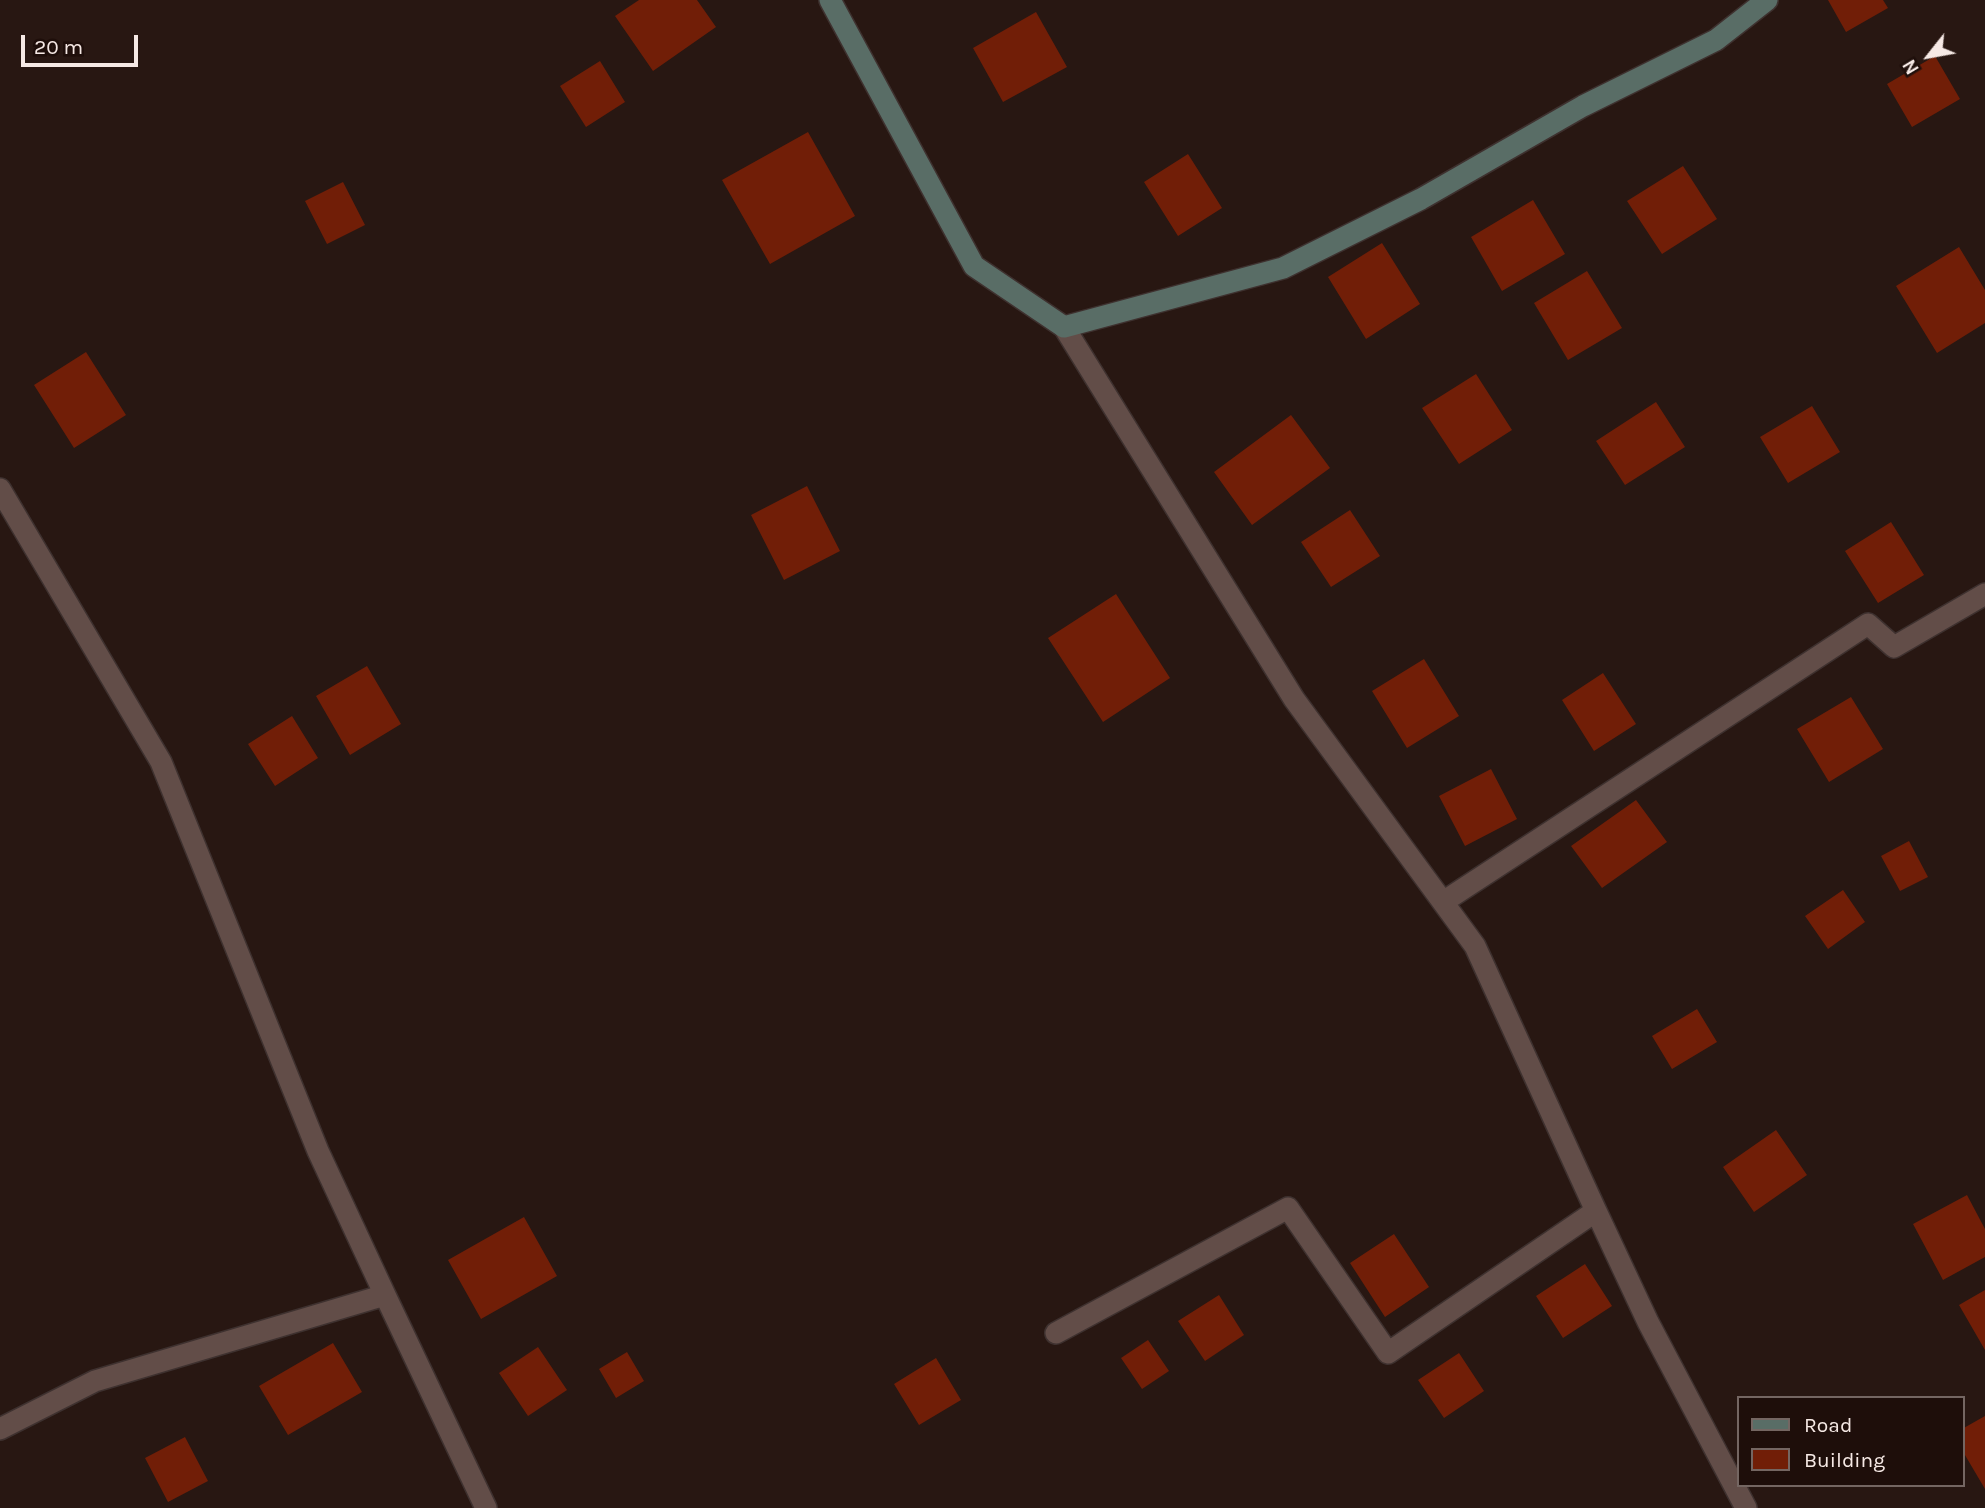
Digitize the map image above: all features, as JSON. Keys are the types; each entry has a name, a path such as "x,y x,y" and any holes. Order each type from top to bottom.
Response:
{"main road":[{"path":"830,0 974,266 1065,327 1283,268 1421,199 1583,106 1716,40 1767,0"}],"street":[{"path":"1065,327 1294,699 1475,946 1648,1322 1746,1508"},
{"path":"0,489 161,762 318,1151 486,1508"},
{"path":"1443,902 1868,624 1894,647 1985,594"},
{"path":"1056,1333 1288,1208 1388,1353 1597,1211"},
{"path":"0,1429 95,1381 385,1295"}],"building":[{"path":"639,0 697,0 716,27 653,71 615,16"},
{"path":"1828,0 1883,0 1888,8 1846,32"},
{"path":"1036,12 1067,67 1003,102 973,48"},
{"path":"1935,56 1960,99 1912,127 1887,84"},
{"path":"600,61 625,102 586,127 560,86"},
{"path":"808,132 855,216 770,264 722,180"},
{"path":"1188,154 1222,208 1178,236 1144,182"},
{"path":"1683,166 1717,219 1662,254 1627,201"},
{"path":"343,182 365,225 327,244 305,201"},
{"path":"1533,200 1565,254 1502,291 1471,237"},
{"path":"1382,243 1420,304 1366,339 1328,277"},
{"path":"1959,247 1985,290 1985,323 1937,353 1896,286"},
{"path":"1587,271 1622,328 1568,360 1534,303"},
{"path":"86,352 126,415 74,448 34,385"},
{"path":"1476,374 1512,430 1459,464 1422,408"},
{"path":"1656,402 1685,447 1625,485 1596,441"},
{"path":"1812,406 1840,452 1788,483 1760,437"},
{"path":"1291,415 1330,468 1252,525 1214,472"},
{"path":"807,486 840,551 784,580 751,515"},
{"path":"1350,510 1380,556 1331,587 1301,542"},
{"path":"1891,522 1924,575 1878,603 1845,551"},
{"path":"1116,594 1170,678 1103,722 1048,638"},
{"path":"1424,659 1459,716 1407,748 1372,691"},
{"path":"367,666 401,724 350,755 316,696"},
{"path":"1603,673 1636,724 1594,751 1562,700"},
{"path":"1851,697 1883,749 1829,782 1797,729"},
{"path":"292,716 318,758 275,786 248,744"},
{"path":"1491,769 1517,819 1465,846 1439,796"},
{"path":"1636,800 1667,842 1602,888 1571,846"},
{"path":"1909,841 1928,877 1900,891 1881,856"},
{"path":"1843,890 1865,922 1828,949 1805,916"},
{"path":"1697,1009 1717,1042 1672,1069 1652,1036"},
{"path":"1776,1130 1807,1175 1754,1212 1723,1167"},
{"path":"1967,1195 1985,1229 1985,1257 1943,1280 1913,1224"},
{"path":"524,1217 557,1276 481,1319 448,1260"},
{"path":"1394,1234 1429,1287 1385,1317 1350,1263"},
{"path":"1585,1264 1612,1306 1563,1338 1536,1296"},
{"path":"1985,1290 1985,1350 1959,1305"},
{"path":"1219,1295 1244,1335 1205,1361 1178,1321"},
{"path":"1148,1340 1169,1371 1142,1389 1121,1358"},
{"path":"333,1343 362,1392 288,1435 259,1386"},
{"path":"538,1347 567,1390 528,1416 499,1373"},
{"path":"627,1352 644,1381 616,1398 599,1369"},
{"path":"1459,1353 1484,1391 1444,1418 1418,1380"},
{"path":"936,1358 961,1400 919,1425 894,1384"},
{"path":"1985,1416 1985,1489 1964,1453 1964,1428"},
{"path":"185,1437 208,1481 168,1502 145,1458"}]}
